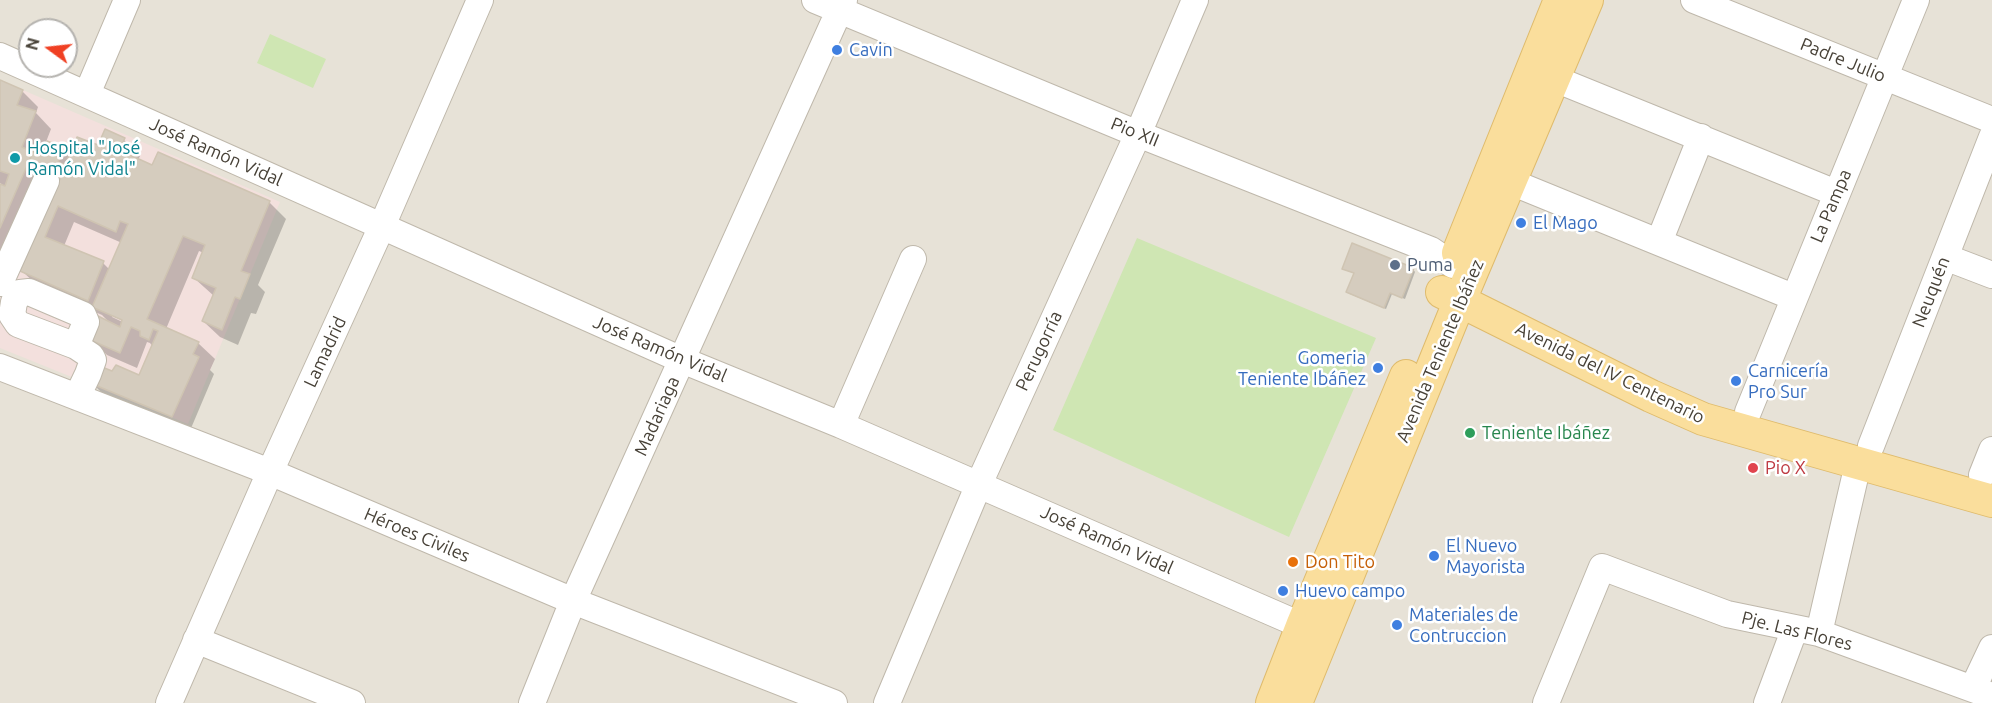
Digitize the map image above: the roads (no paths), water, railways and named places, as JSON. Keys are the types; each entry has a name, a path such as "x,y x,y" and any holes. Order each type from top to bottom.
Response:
{"main road":[{"name":"Avenida Teniente Ibáñez","path":"1272,703 1313,630 1455,285 1560,0"},
{"name":"Avenida Teniente Ibáñez","path":"1455,285 1511,182 1587,0"},
{"name":"Avenida del IV Centenario","path":"1455,285 1681,390 1864,455"},
{"name":"Avenida del IV Centenario","path":"1455,285 1651,396 1703,419 1864,455 1990,476"},
{"name":"Avenida Teniente Ibáñez","path":"1296,703 1313,630"}],"street":[{"path":"87,94 127,0"},
{"name":"Lamadrid","path":"169,703 270,472 382,226 480,0"},
{"name":"Pio XII","path":"815,0 842,5 1138,134 1431,250 1455,285"},
{"name":"Perugorría","path":"887,703 978,484 1138,134 1195,0"},
{"name":"Padre Julio","path":"1694,0 1744,9 1885,76 1992,120"},
{"name":"La Pampa","path":"1748,412 1916,0"},
{"name":"Madariaga","path":"532,703 573,601 842,5"},
{"name":"José Ramón Vidal","path":"0,56 682,360 841,425 1313,630"},
{"path":"1555,79 1836,193"},
{"path":"1659,242 1701,137"},
{"name":"Neuquén","path":"1767,703 1807,630 1864,455 1992,137"},
{"path":"46,181 5,294 12,315 18,324 89,353 93,360 77,397"},
{"path":"1511,182 1793,297"},
{"path":"1945,257 1992,275"},
{"path":"841,425 913,260"},
{"path":"5,294 29,292 83,315 86,322 76,346"},
{"name":"Héroes Civiles","path":"0,367 270,472 573,601 834,703"},
{"name":"Pje. Las Flores","path":"1546,703 1602,567 1727,614 1807,630 1983,692"},
{"path":"196,640 352,703"},
{"path":"1983,692 1992,648"}],"place":[{"name":"Cavin","path":"837,50"},
{"name":"Hospital \"José Ramón Vidal\"","path":"15,158"},
{"name":"El Mago","path":"1521,223"},
{"name":"Puma","path":"1395,265"},
{"name":"Gomeria Teniente Ibáñez","path":"1378,368"},
{"name":"Carnicería Pro Sur","path":"1736,381"},
{"name":"Teniente Ibáñez","path":"1470,433"},
{"name":"Pio X","path":"1753,468"},
{"name":"El Nuevo Mayorista","path":"1434,556"},
{"name":"Don Tito","path":"1293,562"},
{"name":"Huevo campo","path":"1283,591"},
{"name":"Materiales de Contruccion","path":"1397,625"}]}
